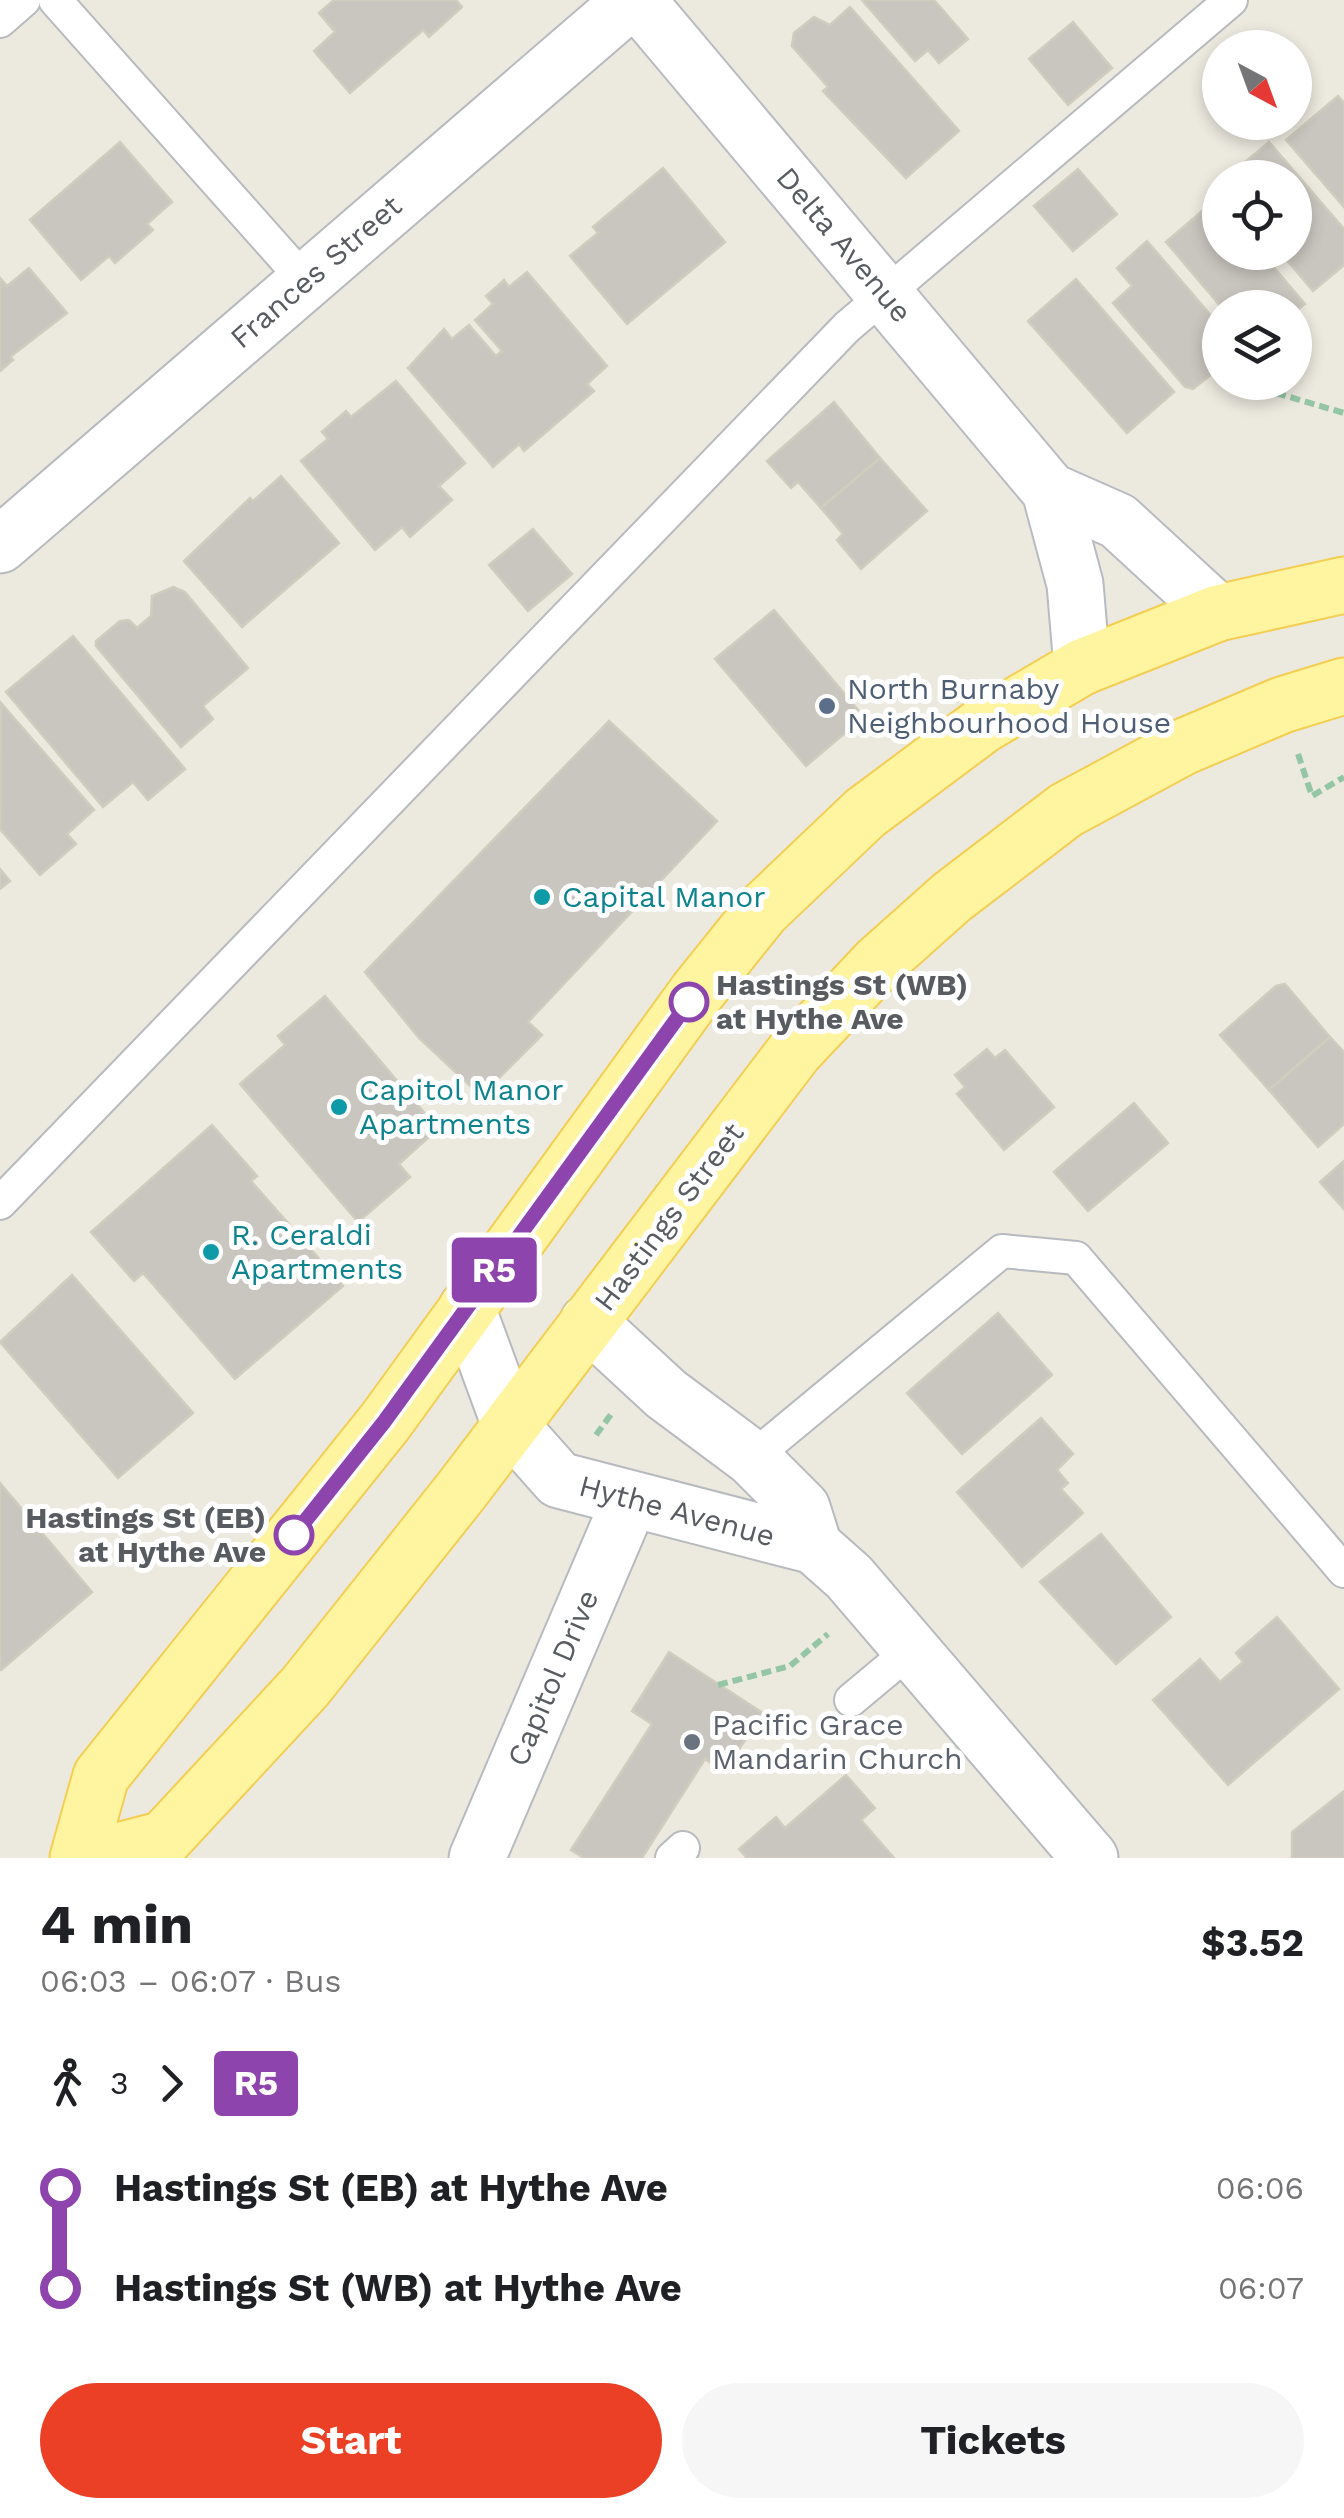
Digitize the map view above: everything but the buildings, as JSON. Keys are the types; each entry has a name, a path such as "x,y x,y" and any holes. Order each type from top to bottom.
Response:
{"main road":[{"path":"78,1858 101,1776 384,1422 697,992 762,911 880,802 983,724 1082,667 1218,613 1344,585"},
{"name":"Hastings Street","path":"91,1858 164,1839 306,1687 795,1051 878,963 952,898 1066,810 1182,746 1282,705 1344,686"}],"street":[{"name":"Frances Street","path":"0,545 634,0"},
{"name":"Delta Avenue","path":"634,0 1050,491 1074,584 1082,667"},
{"name":"Delta Avenue","path":"1050,491 1118,521 1218,613"},
{"name":"Hythe Avenue","path":"467,1308 510,1425 559,1480 814,1546 849,1577 1090,1858"},
{"name":"Hythe Avenue","path":"588,1322 666,1394 752,1458 802,1508 814,1546"},
{"name":"Capitol Drive","path":"477,1858 630,1500"}],"lane":[{"path":"0,20 24,0"},
{"path":"55,0 306,282"},
{"path":"0,1204 846,327 1230,0"},
{"path":"752,1458 1002,1251 1076,1258 1344,1571"},
{"path":"851,1700 912,1649"}],"path":[{"path":"1303,400 1344,412"},
{"path":"1296,748 1312,796 1344,777"},
{"path":"586,1448 616,1407"},
{"path":"718,1685 784,1668 829,1634"},
{"path":"784,1668 786,1678"}],"bus line":[{"name":"R5","path":"294,1535 384,1422 689,1002"}],"place":[{"name":"North Burnaby Neighbourhood House","path":"827,706"},
{"name":"Capital Manor","path":"542,897"},
{"name":"Hastings St (WB) at Hythe Ave","path":"689,1002"},
{"name":"Capitol Manor Apartments","path":"339,1107"},
{"name":"R. Ceraldi Apartments","path":"211,1252"},
{"name":"Hastings St (EB) at Hythe Ave","path":"294,1535"},
{"name":"Pacific Grace Mandarin Church","path":"692,1742"}]}
